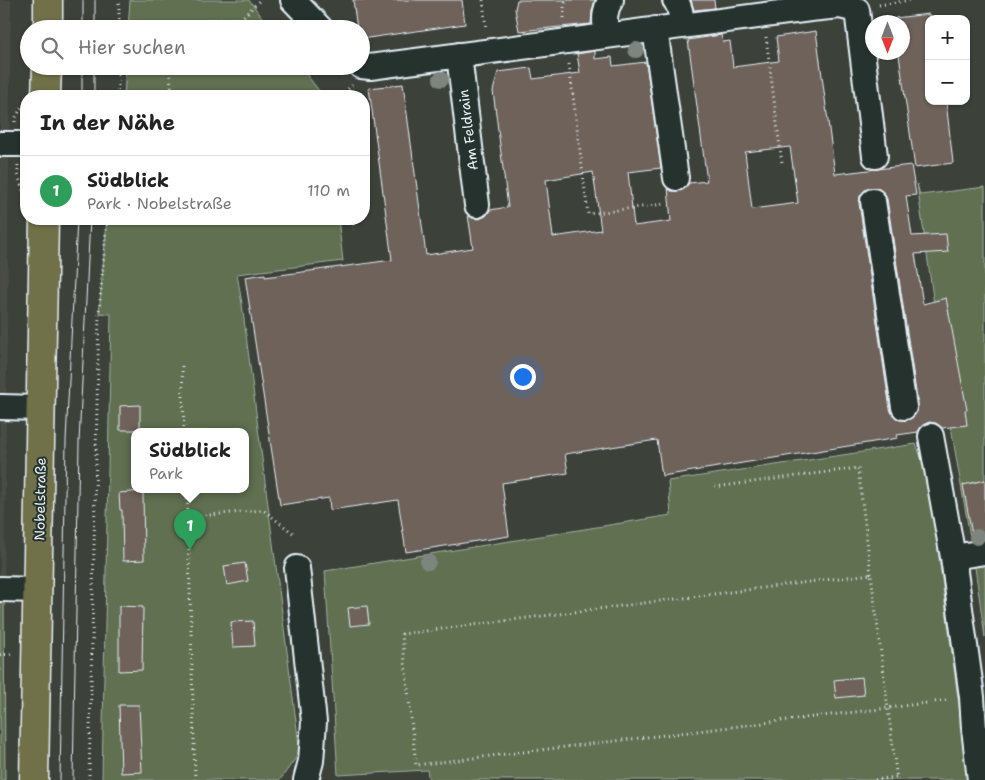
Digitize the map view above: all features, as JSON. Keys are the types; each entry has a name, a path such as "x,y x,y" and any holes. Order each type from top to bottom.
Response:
{"main road":[{"path":"48,0 48,20"},
{"path":"46,90 47,75"},
{"name":"Nobelstraße","path":"34,780 44,225"}],"street":[{"path":"294,0 313,20"},
{"path":"606,36 606,6 611,0"},
{"path":"674,0 677,2 681,13 682,26"},
{"path":"370,67 763,15 810,4 840,6 857,10 875,156"},
{"path":"655,29 676,178"},
{"name":"Am Feldrain","path":"459,55 477,205"},
{"path":"0,144 20,144"},
{"path":"873,201 904,407"},
{"path":"0,407 41,408"},
{"path":"931,436 953,557 972,698 980,780"},
{"path":"953,557 985,552"},
{"path":"297,568 314,722 311,762 306,780"},
{"path":"0,589 38,590"}],"path":[{"path":"119,0 119,20"},
{"path":"214,20 241,19 260,0"},
{"path":"483,0 489,51"},
{"path":"857,10 910,0"},
{"path":"763,15 782,163"},
{"path":"566,41 588,214 663,204"},
{"path":"118,75 118,90"},
{"path":"170,75 171,90"},
{"path":"18,174 20,181"},
{"path":"89,780 99,313 106,225"},
{"path":"354,225 354,229"},
{"path":"182,366 184,428"},
{"path":"716,487 858,468 897,778 875,780"},
{"path":"187,493 195,780"},
{"path":"188,517 263,510 293,534"},
{"path":"871,574 402,634 416,765 972,698"},
{"path":"0,655 15,654"}],"shaded area":[{"path":"0,0 11,0 4,589 0,589"}],"green space":[{"path":"130,0 249,0 264,20 129,20"},
{"path":"125,75 307,75 318,90 124,90"},
{"path":"917,184 920,195 985,187 985,637 953,439"},
{"path":"106,225 339,225 343,261 237,274 300,752 280,780 102,780 111,314 99,313"},
{"path":"916,444 928,476 969,780 429,780 427,770 338,775 325,571 671,515 668,481"},
{"path":"0,589 4,589 5,780 0,780"}],"building":[{"path":"353,0 462,0 465,24 370,38 370,20 356,20"},
{"path":"517,0 595,0 591,24 519,31 515,9"},
{"path":"691,0 714,0 715,8 694,10"},
{"path":"929,14 925,15 925,105 946,105 953,163 915,168 900,60 910,60 910,16"},
{"path":"816,31 835,174 911,165 916,195 906,196 912,236 946,234 948,252 915,254 923,304 946,298 967,410 965,410 967,425 942,428 936,423 929,422 922,426 918,432 897,435 898,438 662,476 657,440 565,454 568,473 502,483 509,536 406,552 398,500 330,510 329,498 280,505 245,277 265,274 265,277 392,260 369,88 403,84 426,255 473,248 468,215 479,219 486,216 490,210 508,207 493,91 498,72 531,68 533,79 580,73 577,54 595,51 595,59 612,57 613,66 646,62 661,168 628,172 634,226 671,221 668,188 671,191 678,191 685,188 689,183 707,181 688,40 721,35 723,42 730,41 733,67 779,61 776,37","holes":["790,147 798,203 752,209 745,152","593,172 601,230 553,237 546,180","870,188 878,188 887,199 918,405 917,412 907,420 899,420 890,409 859,203 860,196"]},
{"path":"140,405 140,428 120,430 120,406"},
{"path":"985,480 985,539 973,540 963,485"},
{"path":"119,493 143,493 144,560 123,561 122,510 120,510"},
{"path":"245,563 248,581 227,585 224,566"},
{"path":"119,606 143,607 142,670 119,671"},
{"path":"367,606 369,624 350,626 348,608"},
{"path":"253,621 255,646 233,647 231,622"},
{"path":"862,677 864,695 836,698 834,680"},
{"path":"119,705 139,705 142,772 121,773"}],"tram line":[{"path":"83,0 83,20"},
{"path":"95,0 95,20"},
{"path":"82,75 82,90"},
{"path":"94,75 94,90"},
{"path":"60,780 66,441 77,225"},
{"path":"73,780 79,442 90,225"}],"place":[{"name":"Südblick","path":"190,550"}]}
